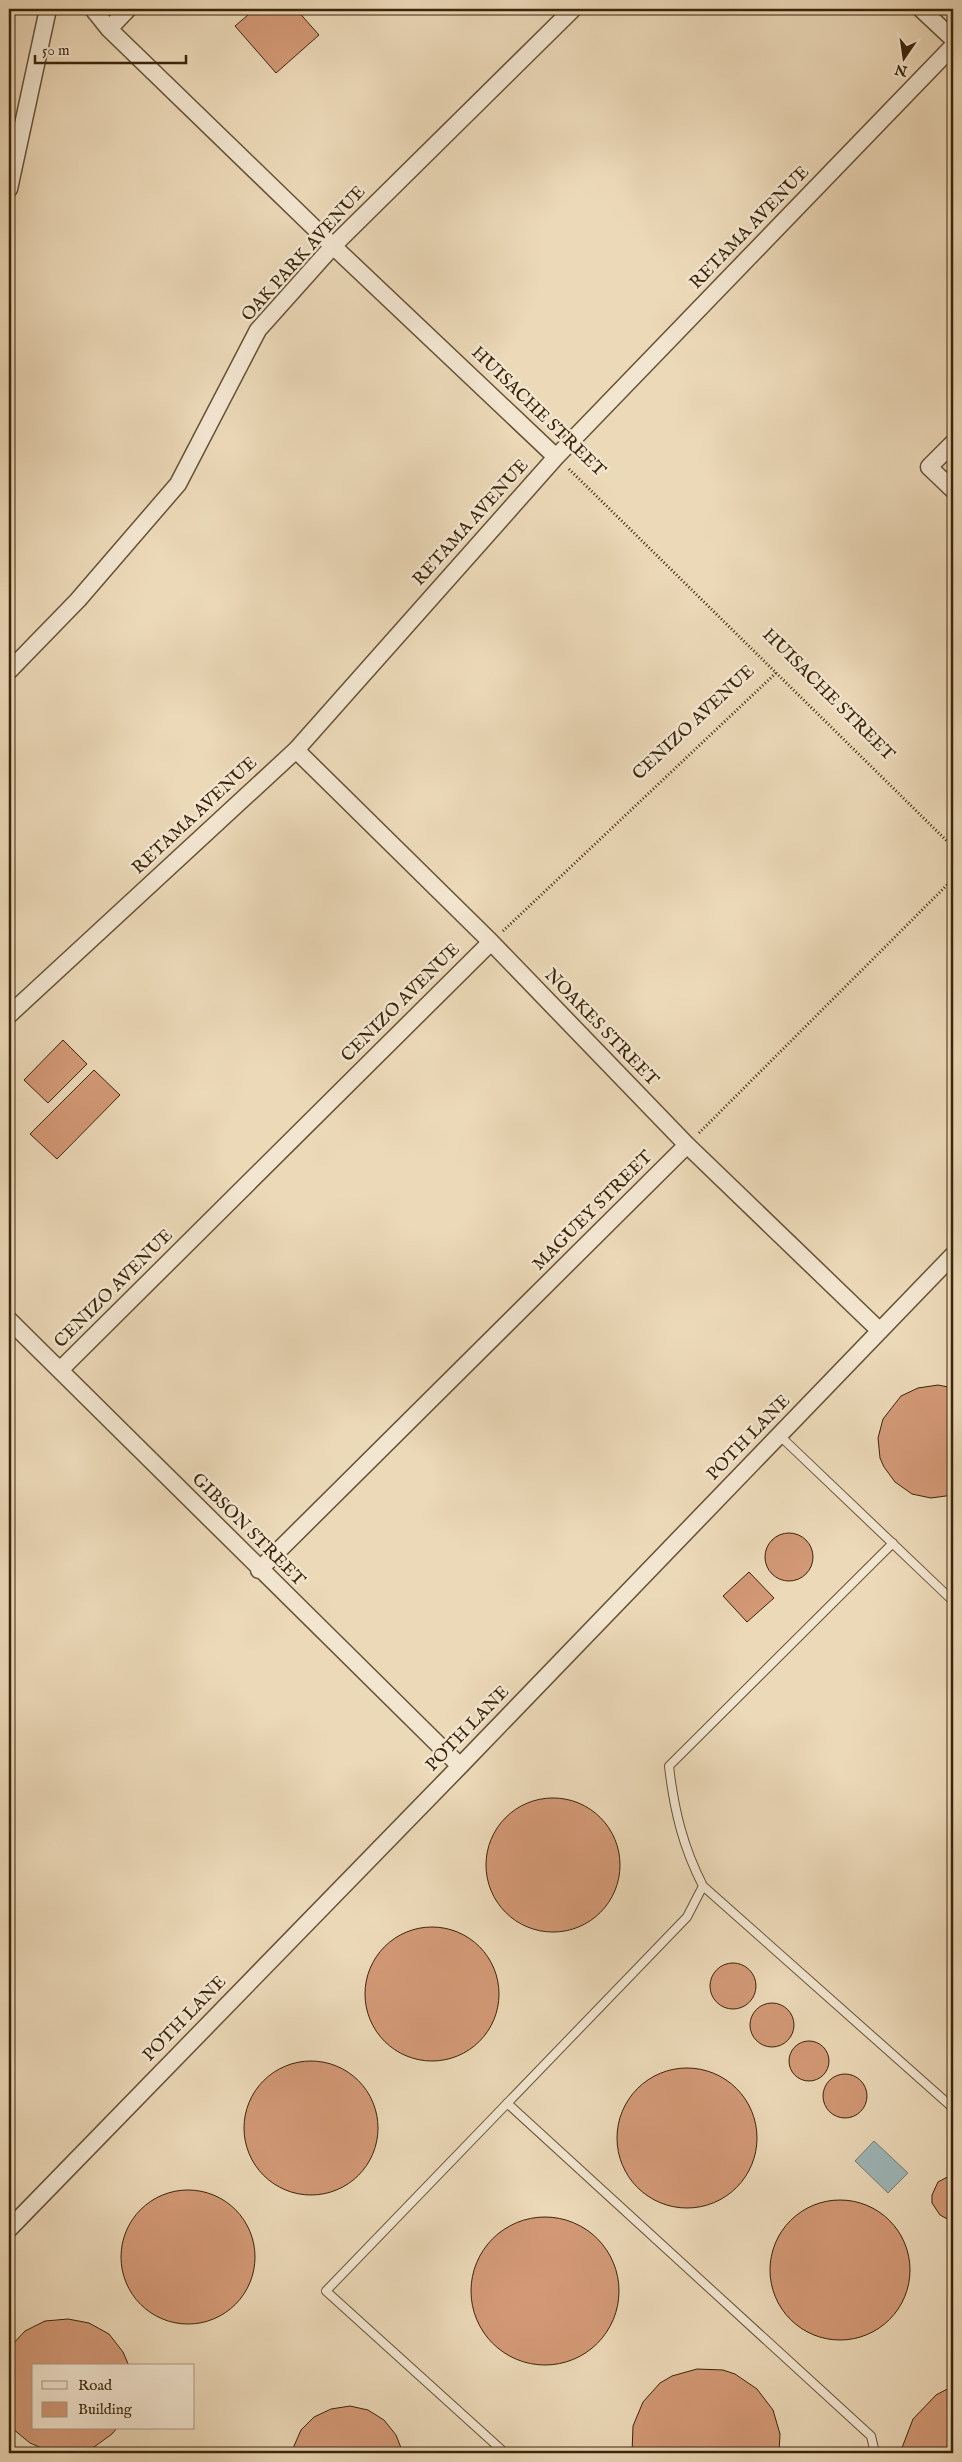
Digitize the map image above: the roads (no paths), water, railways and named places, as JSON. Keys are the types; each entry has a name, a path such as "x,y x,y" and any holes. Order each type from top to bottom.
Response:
{"street":[{"path":"9,189 48,9"},
{"name":"HUISACHE STREET","path":"92,9 109,29 333,246 556,457"},
{"path":"109,29 128,9"},
{"name":"OAK PARK AVENUE","path":"9,671 78,600 178,484 258,330 333,246 573,9"},
{"path":"921,9 953,39"},
{"name":"RETAMA AVENUE","path":"9,1015 296,750 556,457 953,46"},
{"path":"953,443 930,467 953,490"},
{"name":"NOAKES STREET","path":"296,750 490,942 687,1145 880,1331"},
{"name":"CENIZO AVENUE","path":"60,1370 490,942"},
{"name":"MAGUEY STREET","path":"259,1570 687,1145"},
{"name":"POTH LANE","path":"9,2229 460,1766 953,1255"},
{"name":"GIBSON STREET","path":"9,1320 259,1570 460,1766"}],"lane":[{"path":"780,1435 953,1601"},
{"path":"893,1543 669,1766 672,1795 688,1858 704,1886 953,2108"},
{"path":"505,2453 326,2290 687,1916 704,1886"},
{"path":"507,2103 871,2436 875,2453"}],"water":[{"path":"874,2141 908,2173 888,2193 855,2161"}]}
